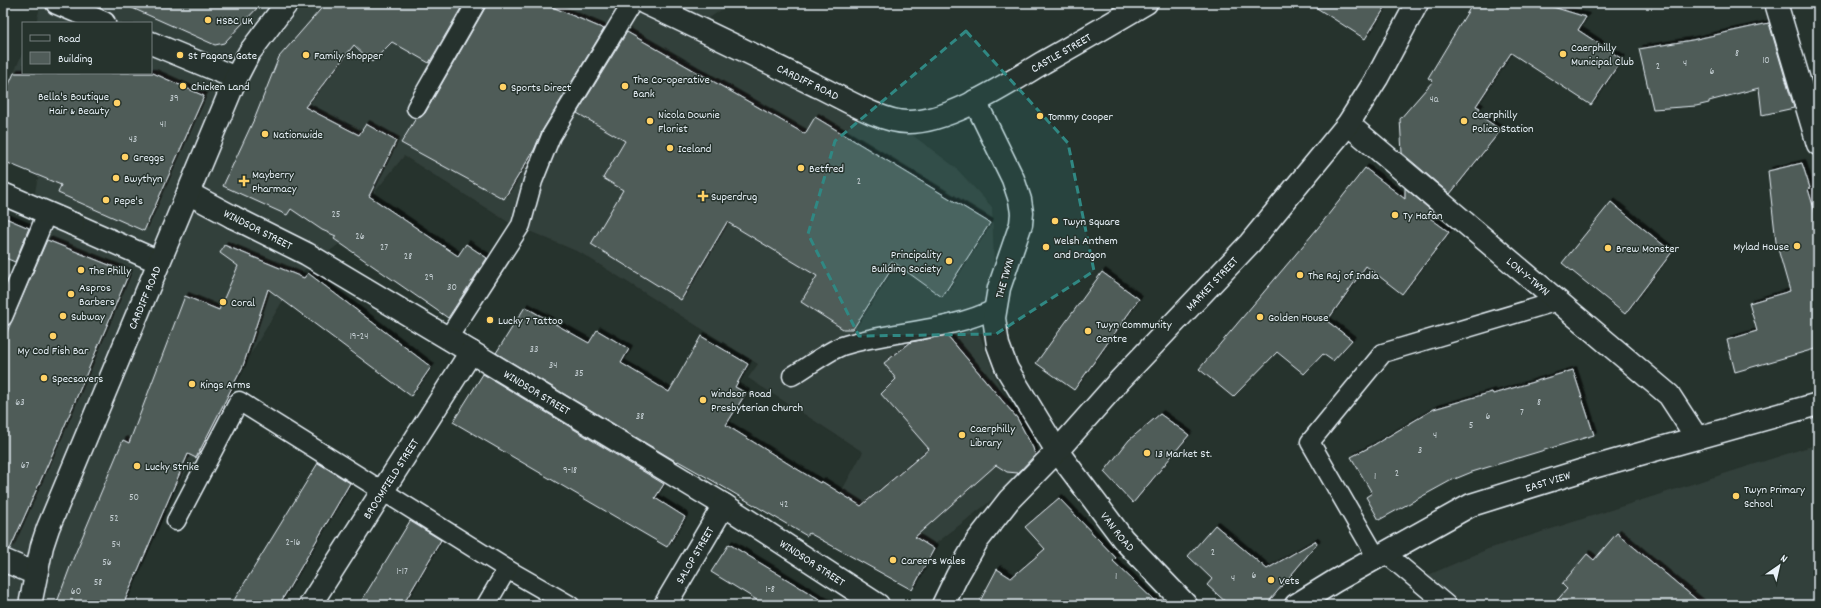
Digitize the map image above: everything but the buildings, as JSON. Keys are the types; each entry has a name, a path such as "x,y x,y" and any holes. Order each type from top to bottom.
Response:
{"street":[{"path":"57,3 102,22"},
{"name":"CARDIFF ROAD","path":"30,605 36,574 48,528 236,78 249,53 287,3"},
{"name":"CARDIFF ROAD","path":"645,3 729,42 863,108 898,122 920,122 936,118 956,111 975,101"},
{"name":"CASTLE STREET","path":"975,101 1146,3"},
{"name":"MARKET STREET","path":"943,605 957,576 977,541 1010,500 1057,451 1120,380 1250,243 1348,124 1378,78 1417,3"},
{"path":"1776,3 1818,144"},
{"path":"152,43 236,78"},
{"name":"THE TWYN","path":"975,101 1013,179 1020,200 1022,213 1021,224 999,288 994,318 998,345 1007,369 1057,451"},
{"name":"LON-Y-TWYN","path":"1348,124 1669,395 1697,438"},
{"name":"WINDSOR STREET","path":"188,193 307,254 448,338 724,505 878,605"},
{"path":"3,194 159,262"},
{"name":"BROOMFIELD STREET","path":"310,605 471,352"},
{"name":"EAST VIEW","path":"1296,605 1381,555 1471,505 1590,468 1818,404"},
{"name":"VAN ROAD","path":"1057,451 1123,539 1186,605"},
{"name":"SALOP STREET","path":"665,605 724,505"},
{"path":"3,560 36,574"}],"lane":[{"path":"416,108 476,3"},
{"path":"448,338 521,224 533,181 551,136 632,3"},
{"path":"3,317 47,213"},
{"path":"1447,605 1381,555 1310,442 1383,353 1558,301"},
{"path":"792,376 840,347 893,334 980,316 996,308"},
{"path":"176,521 239,401 382,492 507,569 570,605"},
{"path":"486,605 507,569"}],"highlighted area":[{"path":"966,31 1068,143 1094,271 996,334 859,336 808,234 835,141"}],"shaded area":[{"path":"41,3 731,3 708,19 859,95 955,167 992,207 994,263 977,327 996,379 1033,448 1036,458 1032,469 926,551 841,492 863,452 748,378 758,364 581,253 508,222 404,156 370,198 339,244 299,274 242,368 196,458 169,496 123,605 3,605 3,290 28,234 37,181 64,113 7,88 22,54 22,74 152,74 152,22 36,22"},
{"name":"Twyn Primary School","path":"1818,444 1818,605 1465,605 1426,576 1488,549"}],"place":[{"name":"HSBC UK","path":"208,20"},
{"name":"Caerphilly Municipal Club","path":"1563,54"},
{"name":"St Fagans Gate","path":"180,55"},
{"name":"Family Shopper","path":"306,55"},
{"name":"Chicken Land","path":"183,86"},
{"name":"The Co-operative Bank","path":"625,86"},
{"name":"Sports Direct","path":"503,87"},
{"name":"Bella's Boutique Hair & Beauty","path":"117,103"},
{"name":"Tommy Cooper","path":"1040,116"},
{"name":"Nicola Downie Florist","path":"650,121"},
{"name":"Caerphilly Police Station","path":"1464,121"},
{"name":"Nationwide","path":"265,134"},
{"name":"Iceland","path":"670,148"},
{"name":"Greggs","path":"125,157"},
{"name":"Betfred","path":"801,168"},
{"name":"Bwythyn","path":"116,178"},
{"name":"Mayberry Pharmacy","path":"244,181"},
{"name":"Superdrug","path":"703,196"},
{"name":"Pepe's","path":"106,200"},
{"name":"Ty Hafan","path":"1395,215"},
{"name":"Twyn Square","path":"1055,221"},
{"name":"Mylad House","path":"1797,246"},
{"name":"Welsh Anthem and Dragon","path":"1046,247"},
{"name":"Brew Monster","path":"1608,248"},
{"name":"Principality Building Society","path":"949,261"},
{"name":"The Philly","path":"81,270"},
{"name":"The Raj of India","path":"1300,275"},
{"name":"Aspros Barbers","path":"71,294"},
{"name":"Coral","path":"223,302"},
{"name":"Subway","path":"63,316"},
{"name":"Golden House","path":"1260,317"},
{"name":"Lucky 7 Tattoo","path":"490,320"},
{"name":"Twyn Community Centre","path":"1088,331"},
{"name":"My Cod Fish Bar","path":"53,336"},
{"name":"Specsavers","path":"44,378"},
{"name":"Kings Arms","path":"192,384"},
{"name":"Windsor Road Presbyterian Church","path":"703,400"},
{"name":"Caerphilly Library","path":"962,435"},
{"name":"13 Market St.","path":"1147,453"},
{"name":"Lucky Strike","path":"137,466"},
{"name":"Twyn Primary School","path":"1736,496"},
{"name":"Careers Wales","path":"893,560"},
{"name":"Vets","path":"1271,580"}]}
